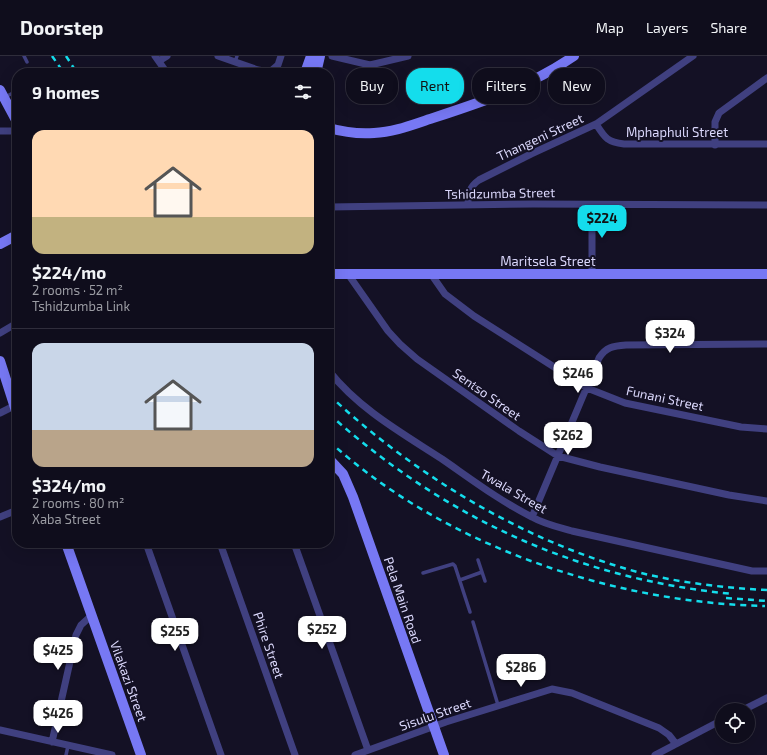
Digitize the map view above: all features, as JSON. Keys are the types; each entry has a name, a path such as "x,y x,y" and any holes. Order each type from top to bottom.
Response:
{"street":[{"path":"163,68 157,59 167,56"},
{"path":"218,56 236,59 254,68"},
{"path":"276,68 281,56"},
{"path":"307,68 311,56"},
{"path":"317,68 320,56"},
{"path":"332,56 370,65 383,59 408,56"},
{"path":"334,129 373,133 394,131 491,98 520,86 558,67 574,56"},
{"name":"Thangeni Street","path":"468,205 468,194 470,189 473,184 479,180 596,124 693,56"},
{"path":"715,145 715,122 719,113 767,78"},
{"path":"2,94 12,113"},
{"name":"Mphaphuli Street","path":"596,124 607,140 618,144 767,144"},
{"path":"0,131 12,131"},
{"name":"Tshidzumba Street","path":"334,207 533,204 767,205"},
{"path":"592,205 592,274"},
{"path":"0,244 12,238"},
{"name":"Maritsela Street","path":"334,274 767,274"},
{"name":"Sentso Street","path":"348,274 388,331 417,359 519,431 558,456 593,466 722,494 767,501"},
{"name":"Funani Street","path":"431,274 445,294 474,316 587,388 624,403 741,426 767,429"},
{"path":"0,333 12,326"},
{"path":"532,517 599,358 608,348 615,345 767,344"},
{"path":"0,361 12,398"},
{"name":"Twala Street","path":"334,376 354,397 377,416 482,486 532,517 550,525 572,531 752,571 767,571"},
{"path":"0,413 12,411"},
{"name":"Pela Main Road","path":"334,464 343,474 353,497 444,755"},
{"path":"0,517 12,512"},
{"name":"Vilakazi Street","path":"68,548 141,755"},
{"path":"148,548 221,755"},
{"name":"Phire Street","path":"222,548 295,755"},
{"path":"296,548 368,750"},
{"path":"52,742 76,635 82,625 92,615"},
{"name":"Sisulu Street","path":"355,755 433,726 552,689 572,693 659,728 669,735 676,744"},
{"path":"755,704 767,698"},
{"path":"655,755 715,724"},
{"path":"0,730 112,755"}],"lane":[{"path":"24,56 27,62"},
{"path":"2,94 12,92"},
{"path":"478,560 485,581"},
{"path":"423,573 453,564 460,580 470,612"},
{"path":"460,580 482,572"},
{"path":"473,622 498,705"},
{"path":"66,755 68,746"}],"railway":[{"path":"52,56 60,68"},
{"path":"66,56 74,68"},
{"path":"334,399 363,425 436,479 474,503 515,525 556,544 598,560 656,577 735,588 767,590"},
{"path":"334,418 373,451 419,484 467,513 516,537 567,558 620,574 676,586 733,594"},
{"path":"334,445 374,478 423,510 476,538 532,561 590,580 648,594 707,602 765,606"},
{"path":"726,598 767,601"}]}
